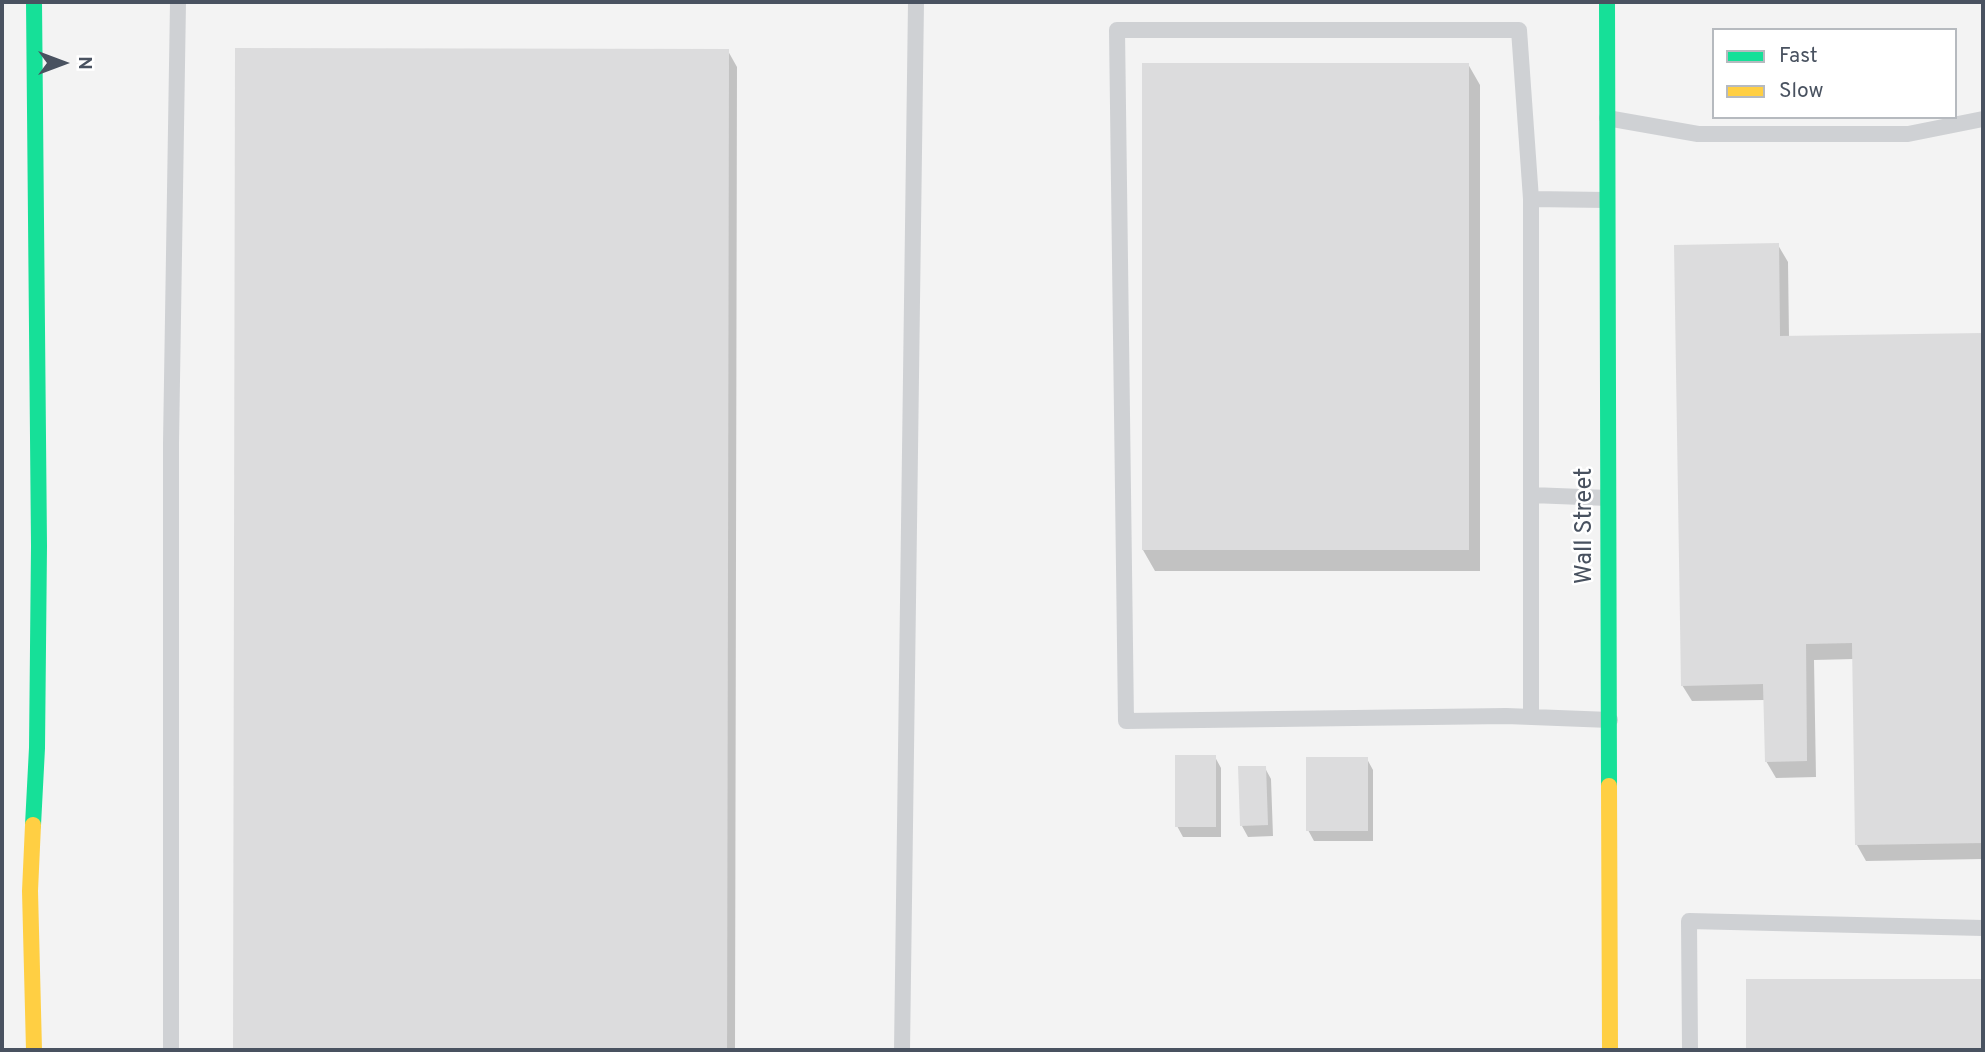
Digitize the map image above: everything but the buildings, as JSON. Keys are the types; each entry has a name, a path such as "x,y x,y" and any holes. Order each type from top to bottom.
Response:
{"street":[{"path":"34,2 39,546 37,748 30,891 34,1050"},
{"name":"Wall Street","path":"1607,2 1611,1050"}],"lane":[{"path":"171,1050 171,443 178,2"},
{"path":"901,1050 916,2"},
{"path":"1531,717 1531,199 1519,30 1117,30 1126,721 1531,717 1609,720"},
{"path":"1607,118 1698,134 1909,134 1983,119"},
{"path":"1531,199 1607,200"},
{"path":"1531,495 1608,498"},
{"path":"1690,1050 1689,921 1983,928"}],"traffic: fast":[{"path":"33,825 37,748 39,546 34,2"},
{"path":"1607,2 1609,786"}],"traffic: slow":[{"path":"1609,786 1610,1050"},
{"path":"33,825 30,891 34,1050"}]}
